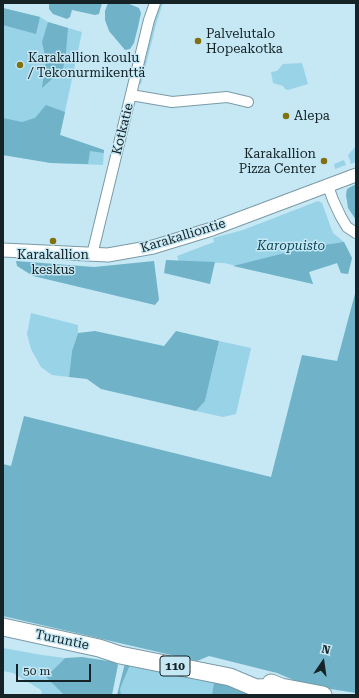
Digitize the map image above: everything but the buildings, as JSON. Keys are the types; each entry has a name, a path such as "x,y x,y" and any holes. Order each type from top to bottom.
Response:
{"main road":[{"name":"Turuntie","path":"3,627 99,648 120,655 230,677 256,688 281,687 323,695"},
{"name":"Turuntie","path":"3,639 97,656 120,655"}],"street":[{"name":"Kotkatie","path":"92,255 149,20 155,3"},
{"path":"131,95 172,102 226,97 248,102"},
{"name":"Karakalliontie","path":"3,250 108,255 164,244 212,229 356,175"},
{"path":"328,186 341,217 347,227 356,233"}],"green space":[{"path":"161,3 163,3 141,84 139,84 155,20"},
{"path":"3,8 40,17 48,22 82,32 60,135 104,150 103,165 51,163 3,155"},
{"path":"302,63 308,84 288,90 283,86 273,83 271,72 277,71 283,64"},
{"path":"356,146 356,162 351,164 348,155"},
{"path":"344,160 346,165 335,169 334,164"},
{"name":"Karopuisto","path":"318,201 322,203 333,233 344,242 352,258 348,274 341,273 337,263 309,272 313,284 224,263 179,261 177,256 214,242 213,238 243,230"},
{"path":"31,313 78,325 78,333 72,351 69,377 52,375 41,367 31,349 27,334"},
{"path":"219,341 251,348 236,414 223,417 196,411 205,401"},
{"path":"3,648 65,658 46,677 64,695 42,695 41,690 13,673 3,671"},
{"path":"130,665 214,682 212,695 120,695 120,689"}],"shaded area":[{"path":"49,3 102,3 99,14 95,15 72,10 70,17 67,19 53,14 49,9"},
{"path":"108,3 127,3 139,8 141,13 138,27 134,43 130,49 125,50 109,31 105,20 105,11"},
{"path":"3,8 40,17 36,34 3,25"},
{"path":"48,22 68,28 66,52 63,69 42,88 46,60 42,42"},
{"path":"46,105 65,112 60,135 104,150 104,153 90,151 88,164 51,163 3,155 3,118 22,122 35,118"},
{"path":"356,184 356,220 348,208 346,195 347,189"},
{"path":"344,242 352,258 348,274 341,273 337,263 309,272 313,284 233,266 305,248"},
{"path":"166,260 215,262 210,284 164,273"},
{"path":"16,261 94,267 154,261 159,300 155,305 33,276 17,266"},
{"path":"356,290 356,693 305,685 277,673 209,656 197,661 3,616 3,464 11,466 24,416 271,477 302,355 337,361"},
{"path":"95,331 164,346 176,331 219,341 205,401 196,411 101,389 87,379 69,377 72,351 78,333"},
{"path":"82,657 115,662 118,665 112,695 64,695 46,677 65,658"},
{"path":"125,663 130,665 120,689 121,695 117,695"},
{"path":"214,682 253,690 259,695 212,695"}],"place":[{"name":"Palvelutalo Hopeakotka","path":"198,41"},
{"name":"Karakallion koulu / Tekonurmikenttä","path":"20,65"},
{"name":"Alepa","path":"286,116"},
{"name":"Karakallion Pizza Center","path":"324,161"},
{"name":"Karakallion keskus","path":"53,241"}]}
